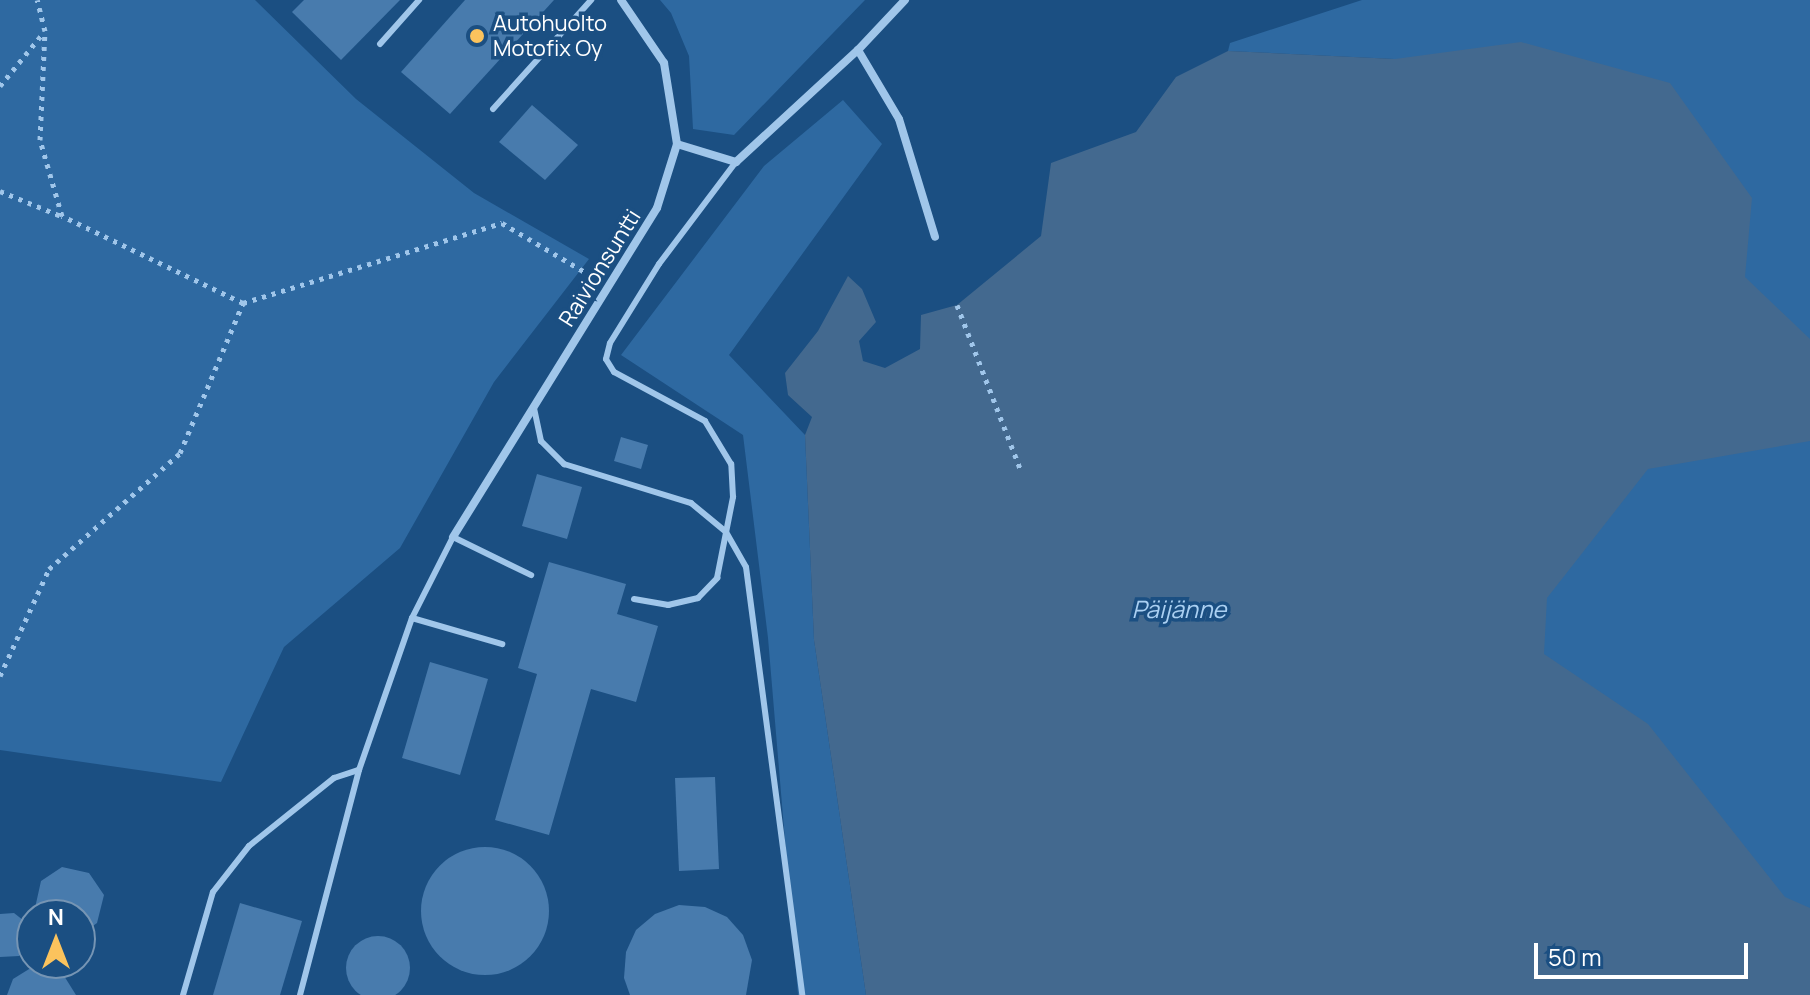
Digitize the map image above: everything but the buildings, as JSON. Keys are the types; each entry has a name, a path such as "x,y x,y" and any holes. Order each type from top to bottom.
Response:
{"street":[{"name":"Raivionsuntti","path":"453,537 657,208 677,144 664,63 621,0"},
{"path":"677,144 736,162 858,50 905,0"},
{"path":"858,50 899,119 935,237"}],"lane":[{"path":"380,44 419,0"},
{"path":"493,109 591,0"},
{"path":"634,599 668,605 698,598 717,578 726,532 731,464 721,440 705,421 614,372 606,359 610,343 659,264 736,162"},
{"path":"534,408 541,441 564,464 691,503 726,532 746,567 802,995"},
{"path":"300,995 359,770 412,618 453,537 531,575"},
{"path":"412,618 502,644"},
{"path":"183,995 213,892 240,857 334,778 359,770"}],"path":[{"path":"37,0 45,31 40,140 62,216"},
{"path":"0,86 45,31"},
{"path":"0,191 62,216 243,303 502,223 610,286"},
{"path":"0,676 49,569 180,453 243,303"},
{"path":"957,305 1021,471"}],"shaded area":[{"path":"0,0 255,0 356,99 474,193 589,259 494,382 400,548 284,647 221,782 0,750"},
{"path":"660,0 865,0 734,135 693,129 689,56 671,13"},
{"path":"1362,0 1810,0 1810,995 1089,182 1394,59 1228,51 1230,43"},
{"path":"843,100 882,144 729,355 805,435 814,640 866,995 798,995 768,638 743,435 621,355 764,166"}],"water":[{"name":"Päijänne","path":"1521,42 1670,83 1752,198 1745,277 1810,339 1810,441 1648,469 1547,598 1544,654 1648,724 1785,897 1810,908 1810,995 866,995 814,640 805,435 812,417 788,395 785,373 818,331 848,276 862,289 876,322 859,341 863,361 885,368 920,349 921,315 957,305 1041,236 1051,163 1136,132 1176,77 1228,51 1395,59"}],"place":[{"name":"Autohuolto Motofix Oy","path":"477,36"}]}
